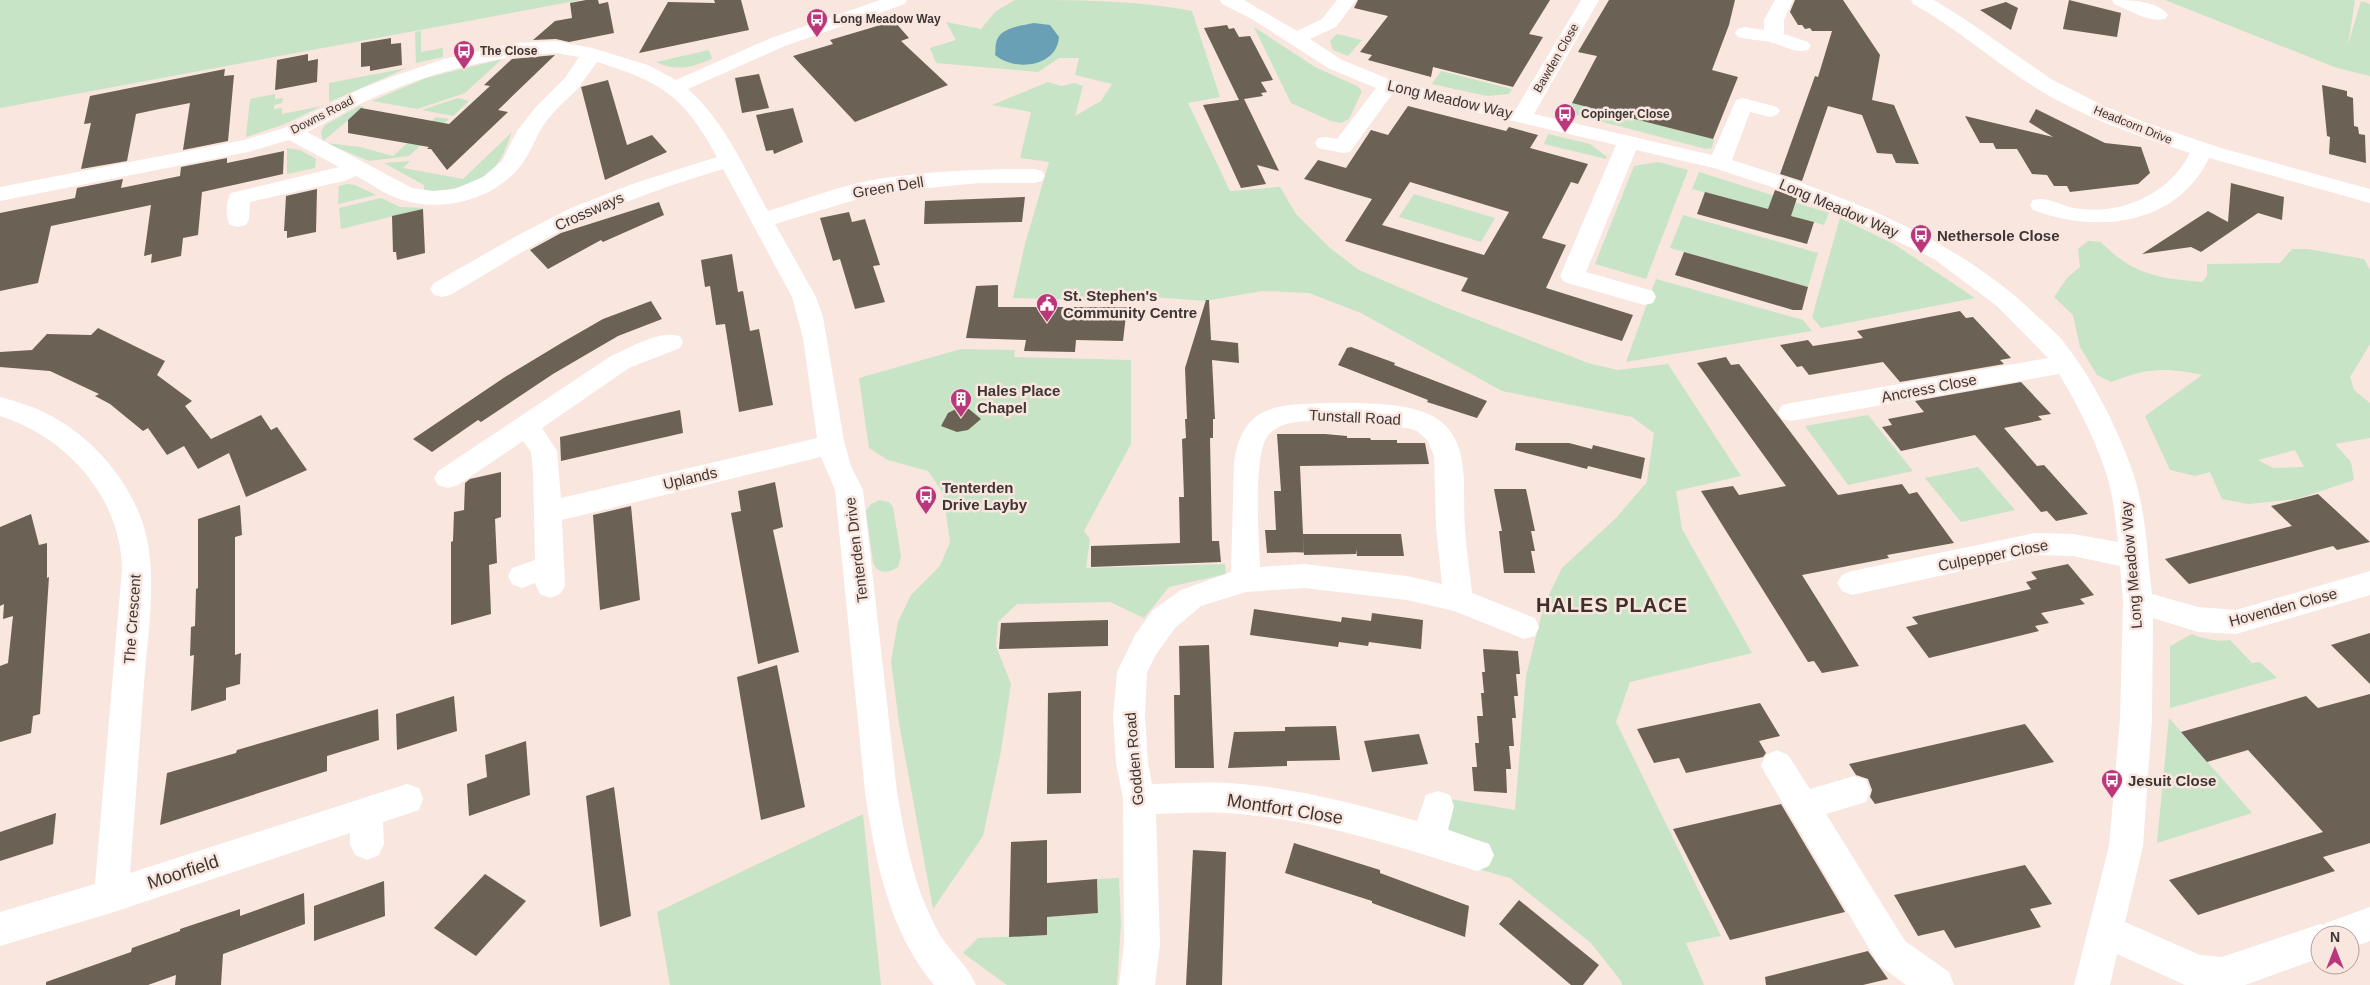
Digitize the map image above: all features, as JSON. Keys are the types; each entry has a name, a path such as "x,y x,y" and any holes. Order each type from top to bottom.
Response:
{"street":[{"path":"674,88 778,42 898,0"},
{"name":"Long Meadow Way","path":"1229,0 1259,15 1335,64 1388,86 1432,98 1522,116 1720,163 1828,200 1942,254 2006,300 2053,346 2090,404 2118,468 2126,499 2138,601 2136,720 2126,846 2092,985"},
{"path":"1296,39 1329,22 1347,0"},
{"name":"Bawden Close","path":"1522,116 1590,0"},
{"path":"1774,37 1774,20 1784,0"},
{"name":"Headcorn Drive","path":"1920,0 1949,16 2018,67 2060,93 2115,120 2202,150 2370,196"},
{"path":"2121,0 2158,15"},
{"path":"1744,33 1774,37 1800,46"},
{"name":"Downs Road","path":"0,194 240,148 291,132 367,93 452,63 516,49 556,47 592,54 641,69"},
{"path":"291,132 401,191 418,197 456,196 491,182 511,164 528,131 542,112 572,82 592,54"},
{"name":"Tenterden Drive","path":"641,69 659,77 674,88 698,109 711,127 804,297 811,316 836,464 849,490 881,789 890,843 901,890 919,930 942,971 958,985"},
{"path":"1326,142 1342,147 1388,86"},
{"path":"1720,163 1742,104 1770,111"},
{"path":"1629,141 1572,276 1644,297"},
{"path":"2041,205 2082,216 2100,216 2132,211 2155,202 2184,180 2202,150"},
{"name":"Crossways","path":"450,282 532,237 600,204 652,184 730,160"},
{"path":"238,220 239,198 344,174 355,166"},
{"name":"Green Dell","path":"763,220 878,186 1024,172"},
{"path":"2100,216 2114,236"},
{"path":"448,478 620,362 658,349"},
{"name":"Ancress Close","path":"1791,412 2066,364"},
{"name":"The Crescent","path":"0,406 14,409 42,421 67,438 92,463 110,485 133,538 137,559 136,588 111,896"},
{"name":"Tunstall Road","path":"1246,580 1245,511 1248,456 1253,434 1274,418 1296,414 1394,416 1423,422 1441,439 1448,460 1450,518 1458,600"},
{"path":"522,576 550,577 549,512 544,452 527,426"},
{"name":"Uplands","path":"549,512 832,444"},
{"name":"Culpepper Close","path":"1852,583 2035,544 2061,543 2087,546 2134,558"},
{"name":"Godden Road","path":"1138,985 1142,944 1139,799 1132,763 1129,716 1132,672 1146,644 1164,619 1192,598 1246,580 1304,576 1408,588 1458,600 1524,627"},
{"name":"Hovenden Close","path":"2138,601 2191,618 2218,624 2236,622 2370,583"},
{"path":"1777,765 1892,953 1936,985"},
{"path":"1803,806 1854,791"},
{"name":"Moorfield","path":"0,929 111,896 366,828 407,798"},
{"name":"Montfort Close","path":"1139,799 1240,799 1313,810 1477,855"},
{"path":"1428,840 1438,806"},
{"path":"2105,932 2199,973 2222,975 2310,944"}],"green space":[{"path":"0,0 581,0 0,108"},
{"path":"1015,0 1127,3 1192,11 1220,97 1188,103 1230,191 1280,187 1296,214 1330,248 1359,270 1445,307 1588,363 1618,370 1668,364 1741,476 1676,491 1682,529 1752,653 1630,682 1616,722 1721,936 1686,943 1704,985 1622,985 1621,981 1591,943 1510,878 1482,870 1475,844 1466,836 1441,827 1444,798 1515,810 1526,676 1544,605 1562,568 1616,518 1647,482 1654,433 1632,417 1502,391 1361,313 1309,293 1262,291 1205,301 1153,297 1118,301 1013,298 1025,244 1049,162 1020,158 1031,112 992,105 1048,82 1061,86 1075,83 1083,86 1075,116 1101,101 1112,84 1075,75 1079,58 1059,58 1038,72 936,63 930,48 956,40 946,22 981,29 996,11"},
{"path":"2165,0 2355,0 2348,45 2361,1 2370,4 2370,76 2337,68"},
{"path":"1254,27 1315,67 1357,86 1362,91 1349,119 1341,123 1331,121 1291,103"},
{"path":"421,31 421,52 443,48 443,57 416,63 415,32"},
{"path":"1337,34 1362,40 1348,56 1333,50 1330,41"},
{"path":"709,50 712,59 691,66 677,68 656,62"},
{"path":"502,59 465,93 417,109 372,101 426,78"},
{"path":"407,68 329,102 329,83"},
{"path":"1441,71 1512,89 1509,94 1487,96 1432,84"},
{"path":"275,94 275,99 283,98 282,103 274,105 274,109 282,108 282,114 322,106 285,124 246,137 250,99"},
{"path":"458,98 469,101 453,116 422,110"},
{"path":"1572,103 1714,139 1712,148 1706,149 1565,112"},
{"path":"359,106 364,107 323,141 321,132 325,125"},
{"path":"436,117 449,119 409,156 369,161 326,143 360,147 393,156"},
{"path":"512,132 502,157 497,164 482,178 464,186 424,191 424,185 384,163 410,161 403,168 463,179"},
{"path":"1548,134 1590,144 1607,157 1606,159 1544,144"},
{"path":"287,148 300,150 316,159 315,168 287,174"},
{"path":"1658,162 1688,170 1646,279 1595,264 1634,166"},
{"path":"1699,172 1829,213 1824,225 1692,189"},
{"path":"355,185 376,195 338,204 339,186"},
{"path":"1414,194 1495,218 1481,242 1399,217"},
{"path":"381,198 400,207 426,208 341,229 339,208"},
{"path":"1683,215 1818,253 1808,287 1670,248"},
{"path":"1840,218 1894,244 1975,298 1821,328 1812,317"},
{"path":"2088,241 2101,242 2124,262 2147,273 2172,279 2202,282 2207,276 2207,264 2280,263 2292,249 2308,249 2364,259 2370,270 2370,344 2350,377 2354,390 2370,403 2370,438 2335,444 2351,462 2354,480 2297,499 2248,504 2222,499 2210,472 2195,476 2170,470 2145,416 2202,375 2156,370 2135,374 2111,382 2097,375 2080,347 2073,315 2054,297 2067,278 2080,267 2078,249","holes":["2295,450 2304,467 2273,468 2258,460"]},
{"path":"1656,279 1803,320 1812,331 1626,362"},
{"path":"961,349 1015,350 1014,357 1131,360 1131,444 1084,531 1090,539 1086,568 1225,564 1226,574 1169,587 1144,618 1110,602 1017,604 998,622 996,646 1011,684 1001,751 983,836 933,909 899,723 891,661 898,622 911,595 940,566 950,542 943,493 928,471 888,460 869,448 859,378"},
{"path":"1868,415 1913,471 1848,485 1805,426"},
{"path":"1978,467 2015,510 1961,522 1925,478"},
{"path":"880,500 889,502 893,507 901,556 898,567 887,572 877,569 873,562 866,511 871,504"},
{"path":"2192,634 2211,640 2230,640 2252,663 2260,662 2277,678 2170,708 2170,646"},
{"path":"2169,718 2252,813 2157,843"},
{"path":"863,814 881,985 670,985 657,912"},
{"path":"1119,878 1121,923 1117,985 1007,985 963,953 978,938 1047,935 1047,917 1098,913 1097,879"}],"water":[{"path":"1034,23 1050,25 1059,37 1051,55 1034,64 1024,65 1013,64 995,55 996,43 1001,34 1017,26"}],"building":[{"path":"598,0 599,4 608,2 614,33 569,42 556,39 533,40 555,21 572,18 570,3"},
{"path":"714,0 741,0 749,30 639,53 668,2 715,3"},
{"path":"1358,0 1550,0 1529,34 1543,37 1513,87 1433,67 1431,77 1368,60 1372,55 1360,52 1388,16 1354,8"},
{"path":"1609,0 1735,0 1729,25 1712,70 1738,77 1713,139 1572,103 1597,56 1578,52"},
{"path":"1795,0 1843,0 1880,55 1872,100 1894,105 1919,164 1896,163 1892,154 1877,153 1862,115 1828,106 1802,181 1780,174 1815,76 1818,77 1832,31 1812,31 1810,28 1805,29 1802,25 1798,25 1790,12"},
{"path":"2069,0 2121,13 2117,37 2063,29"},
{"path":"2006,2 2018,8 2011,30 1980,10"},
{"path":"894,21 909,38 901,41 948,85 855,122 793,56 833,44 830,40"},
{"path":"1227,25 1229,29 1234,28 1239,37 1250,36 1273,80 1261,82 1267,92 1261,93 1263,96 1244,99 1279,171 1257,165 1266,184 1241,188 1203,105 1239,100 1204,28"},
{"path":"391,38 391,44 401,43 402,65 370,71 370,66 361,67 361,43"},
{"path":"308,54 308,61 318,59 317,82 275,90 277,60"},
{"path":"555,55 498,110 508,112 447,170 431,149 427,149 429,147 348,133 348,120 361,108 449,124 490,86 484,85 512,59"},
{"path":"225,69 224,76 234,75 228,141 183,150 190,103 136,114 127,161 81,169 91,123 84,124 90,96"},
{"path":"759,74 769,108 742,113 735,78"},
{"path":"608,80 627,145 652,135 667,152 605,180 581,87"},
{"path":"2322,85 2347,91 2347,96 2353,98 2354,126 2358,127 2359,134 2365,135 2366,163 2329,154 2330,137 2327,136"},
{"path":"1408,106 1506,131 1509,127 1538,135 1530,148 1588,164 1578,184 1571,182 1542,238 1566,245 1546,288 1633,315 1622,341 1461,291 1468,278 1345,241 1372,199 1304,179 1318,160 1346,168 1371,130 1388,135","holes":["1410,182 1509,212 1484,255 1382,225"]},
{"path":"793,108 803,142 774,154 773,150 766,151 756,115"},
{"path":"2036,109 2105,143 2141,147 2150,173 2138,184 2070,192 2067,186 2054,186 2047,175 2032,174 2017,149 1996,149 1993,143 1980,143 1965,116 2053,137 2029,122"},
{"path":"284,151 283,174 202,192 198,235 183,238 181,256 151,263 152,254 144,256 151,205 51,226 38,283 0,291 0,213 75,198 77,188 123,179 121,188 180,176 181,167 227,158 227,163"},
{"path":"2231,183 2284,197 2282,220 2258,213 2201,252 2191,247 2142,254 2208,211 2228,222"},
{"path":"317,189 316,232 287,238 287,231 284,231 286,196"},
{"path":"1775,190 1797,198 1791,216 1814,222 1807,244 1697,214 1705,192 1768,209"},
{"path":"1025,197 1022,222 924,224 925,201"},
{"path":"659,202 664,215 603,242 601,240 548,269 530,250 561,233"},
{"path":"423,209 425,253 397,260 396,252 393,252 392,216"},
{"path":"849,212 852,222 865,219 880,265 873,266 885,302 855,309 840,259 833,261 820,218"},
{"path":"1684,252 1808,287 1802,310 1793,310 1675,275"},
{"path":"732,254 738,292 743,291 750,331 759,329 773,405 739,412 725,324 716,325 710,286 705,287 701,260"},
{"name":"St. Stephen's Community Centre","path":"998,285 998,307 1127,307 1123,341 1076,340 1075,352 1024,351 1026,340 966,338 976,286"},
{"path":"1206,300 1209,300 1211,340 1238,343 1239,363 1212,360 1215,419 1213,419 1213,438 1210,438 1212,541 1219,541 1221,562 1091,567 1091,546 1180,543 1179,497 1184,497 1182,439 1186,438 1185,419 1187,419 1185,368"},
{"path":"651,301 662,319 618,336 553,374 481,422 478,420 432,452 413,439 505,377 563,342 603,319"},
{"path":"1960,311 1966,318 1973,317 2011,358 2000,360 2004,364 1900,382 1883,362 1809,375 1802,366 1797,367 1780,345 1808,340 1813,346 1863,338 1857,331"},
{"path":"98,328 165,361 157,375 192,401 185,406 211,439 261,415 271,430 277,427 307,470 246,497 229,453 198,469 184,446 167,455 148,428 143,431 110,404 95,396 99,394 50,371 0,367 0,352 32,350 47,334 91,335"},
{"path":"1351,347 1487,401 1477,418 1427,402 1428,400 1338,365 1347,348"},
{"path":"1726,357 1731,365 1739,364 1838,495 1902,484 1909,494 1917,492 1954,543 1887,555 1889,558 1802,575 1859,666 1822,673 1814,661 1808,662 1701,491 1733,486 1739,495 1786,486 1697,363"},
{"path":"2021,382 2051,414 2038,416 2042,420 2004,428 2037,466 2044,465 2088,514 2056,521 2047,511 2041,512 1975,435 1901,451 1882,427 1892,425 1888,419 1924,412 1915,401"},
{"name":"Hales Place Chapel","path":"958,408 969,409 981,419 968,430 957,432 941,426 948,413"},
{"path":"680,410 683,433 561,461 560,437"},
{"path":"1277,434 1325,434 1347,436 1347,438 1370,438 1371,440 1397,440 1397,443 1425,443 1429,464 1300,466 1303,534 1401,534 1404,556 1357,556 1356,549 1356,554 1304,555 1304,552 1267,553 1265,530 1276,530 1274,491 1281,491"},
{"path":"1516,443 1569,443 1592,449 1593,445 1645,458 1641,479 1588,466 1587,469 1515,450"},
{"path":"501,472 501,517 495,519 497,563 489,565 491,614 451,625 451,542 453,541 454,512 464,510 465,483 470,479"},
{"path":"775,482 783,527 773,530 799,652 758,664 731,513 741,511 738,491"},
{"path":"1494,489 1526,489 1535,531 1531,531 1535,551 1531,551 1535,573 1504,573 1499,531 1502,531"},
{"path":"2318,494 2370,542 2337,550 2333,546 2189,584 2165,559 2292,526 2271,506"},
{"path":"240,505 242,535 235,537 235,655 241,653 240,684 226,688 226,700 191,711 194,655 190,656 191,627 195,626 196,589 198,588 198,519"},
{"path":"631,506 640,600 600,610 593,515"},
{"path":"31,514 39,545 47,543 47,578 49,577 40,714 33,716 31,733 0,742 0,666 8,663 13,616 3,619 4,604 0,606 0,527"},
{"path":"2068,564 2094,595 2080,599 2085,604 2041,613 2049,623 2035,626 2039,631 1929,658 1906,627 1918,624 1912,617 2031,589 2026,582 2037,579 2031,572"},
{"path":"1254,609 1341,622 1342,617 1371,621 1372,613 1423,620 1421,649 1369,642 1368,646 1339,642 1338,647 1250,635"},
{"path":"1108,620 1108,646 999,649 1001,623"},
{"path":"2370,633 2370,684 2331,645"},
{"path":"1209,645 1214,768 1175,768 1174,695 1180,695 1179,646"},
{"path":"1483,649 1518,651 1520,674 1516,674 1518,696 1514,696 1516,718 1512,718 1514,746 1509,746 1511,769 1506,769 1507,793 1474,791 1472,767 1477,767 1475,743 1479,743 1477,716 1483,716 1481,693 1484,693 1482,672 1485,672"},
{"path":"777,665 805,807 761,820 737,677"},
{"path":"1081,691 1081,793 1047,794 1048,693"},
{"path":"2370,694 2370,843 2323,857 2335,871 2198,915 2169,880 2323,832 2248,750 2207,762 2181,732 2306,696 2318,708"},
{"path":"454,696 457,731 397,750 396,714"},
{"path":"1760,703 1780,736 1759,741 1766,753 1763,757 1686,773 1679,758 1654,763 1637,729"},
{"path":"378,709 379,740 327,756 327,771 160,825 167,773 236,753 237,750"},
{"path":"2025,724 2054,762 1875,804 1870,797 1872,790 1868,779 1856,775 1849,764"},
{"path":"1336,726 1340,760 1287,761 1287,766 1228,768 1234,732 1285,731 1285,727"},
{"path":"1419,734 1428,764 1372,772 1364,741"},
{"path":"526,741 530,795 469,816 467,784 487,777 485,755"},
{"path":"614,787 631,916 600,927 586,796"},
{"path":"1781,804 1845,912 1730,940 1673,829"},
{"path":"56,813 53,844 0,861 0,832"},
{"path":"1047,840 1047,883 1097,879 1098,913 1047,917 1047,935 1009,937 1011,842"},
{"path":"1294,843 1380,870 1380,873 1469,906 1465,937 1372,903 1372,901 1285,873"},
{"path":"1193,850 1226,852 1222,985 1186,985"},
{"path":"2025,865 2052,904 2030,909 2041,927 1955,948 1944,930 1918,936 1894,895"},
{"path":"485,874 526,901 476,956 434,928"},
{"path":"384,881 385,916 314,941 314,906"},
{"path":"304,893 305,924 223,954 221,985 175,985 176,975 148,985 46,985 46,982 131,952 132,948 180,931 180,929 240,909 240,916"},
{"path":"1519,900 1599,965 1583,985 1571,985 1499,924"},
{"path":"1868,951 1888,979 1863,985 1766,985 1765,977"}],"place":[{"name":"Long Meadow Way","path":"817,38"},
{"name":"The Close","path":"464,70"},
{"name":"Copinger Close","path":"1565,133"},
{"name":"Nethersole Close","path":"1921,254"},
{"name":"St. Stephen's Community Centre","path":"1047,323"},
{"name":"Hales Place Chapel","path":"961,418"},
{"name":"Tenterden Drive Layby","path":"926,515"},
{"name":"Jesuit Close","path":"2112,799"}],"district":[{"name":"HALES PLACE","path":"1612,605"}]}
